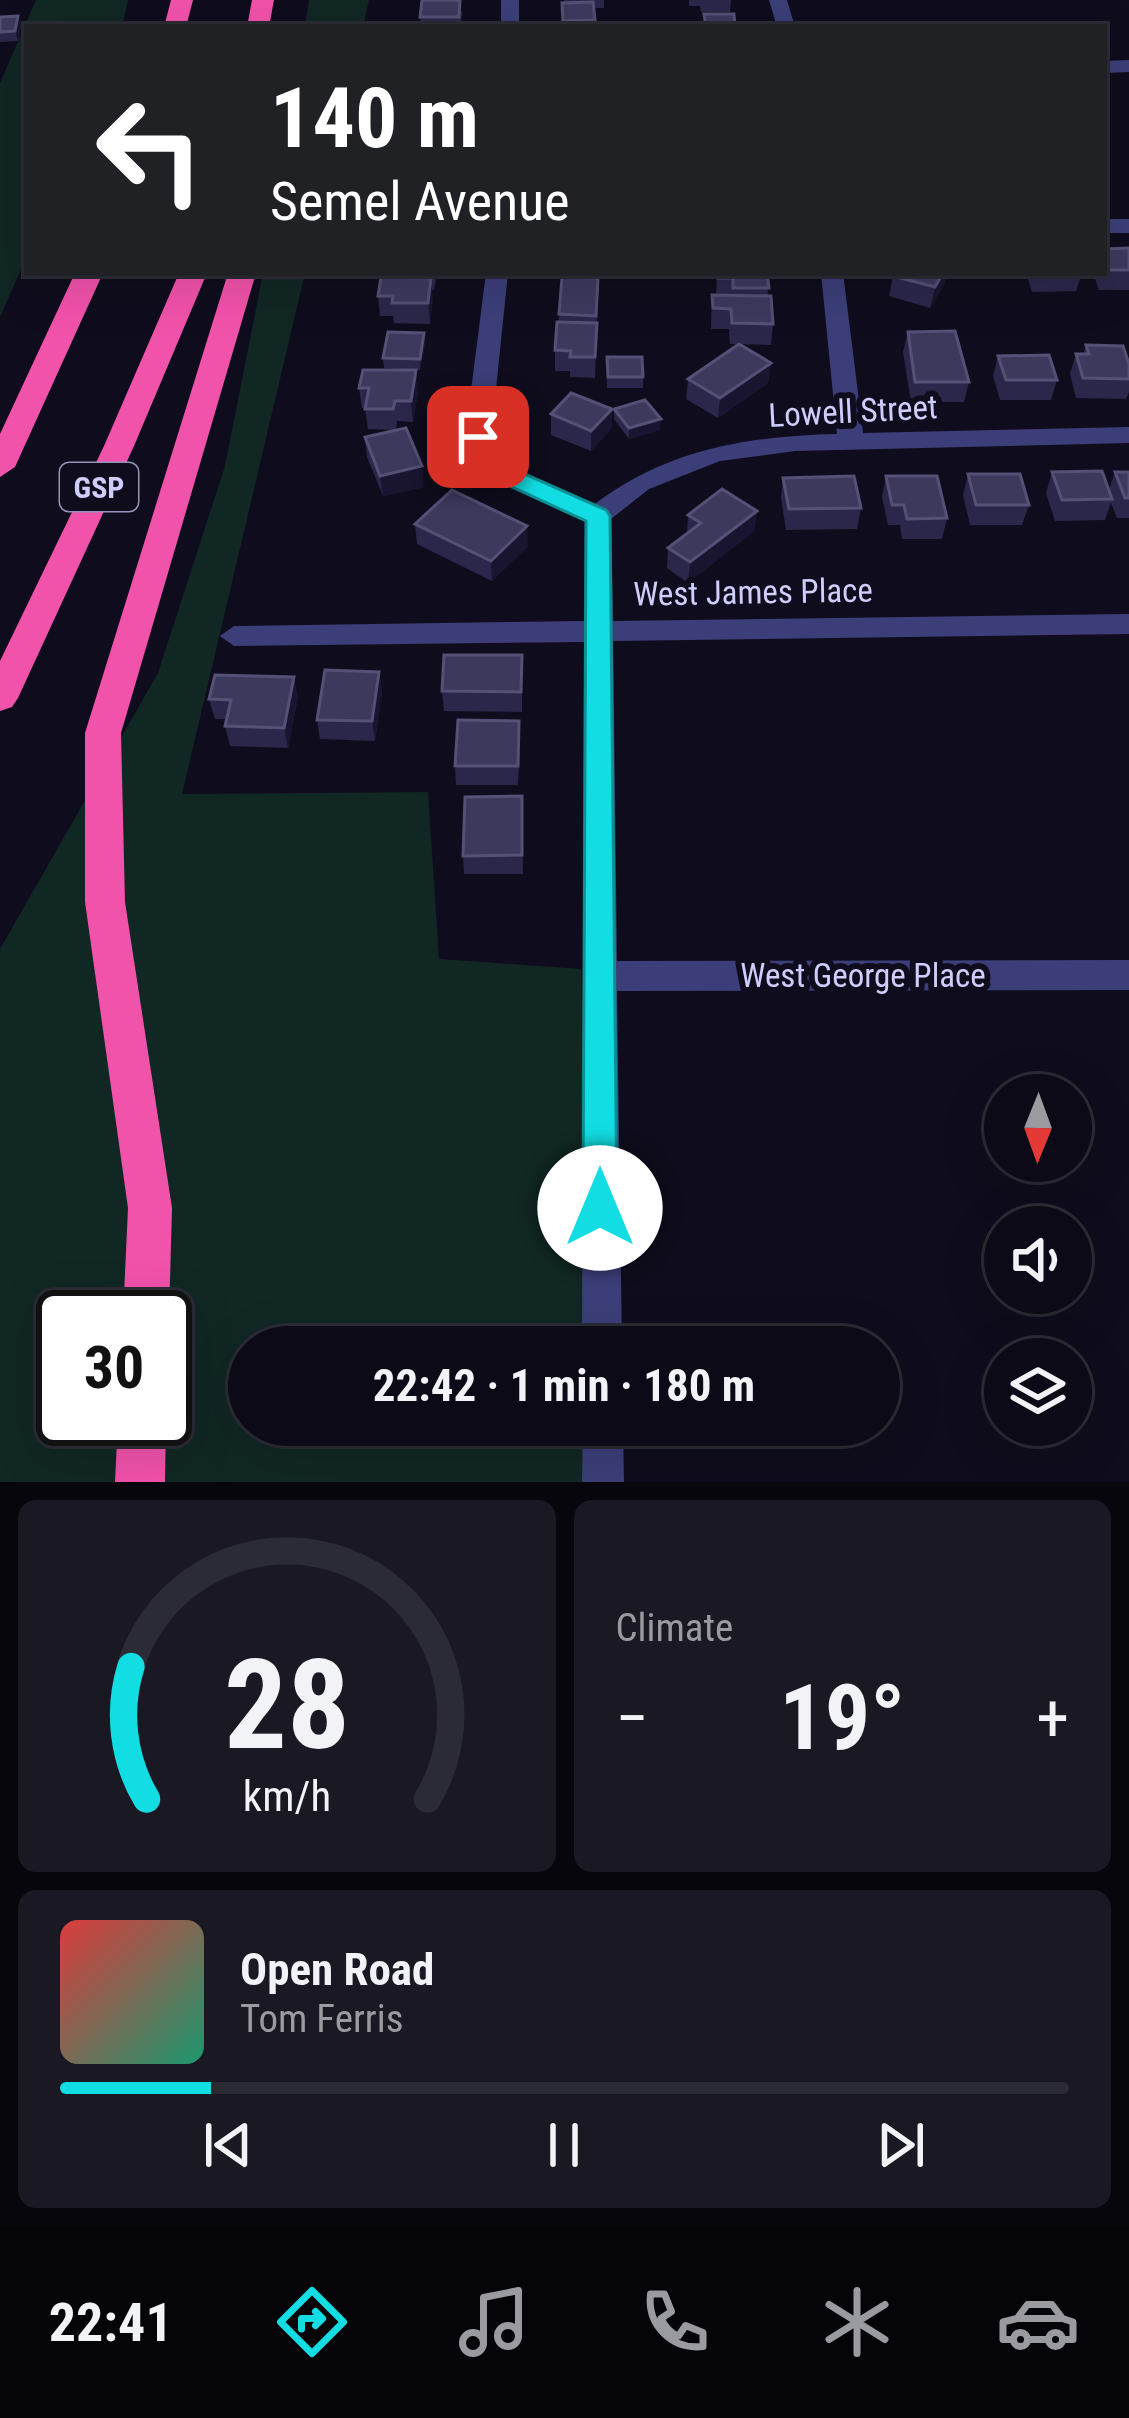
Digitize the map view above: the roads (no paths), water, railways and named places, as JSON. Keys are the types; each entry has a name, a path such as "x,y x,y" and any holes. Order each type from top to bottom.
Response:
{"highway":[{"path":"0,467 88,276"},
{"name":"GSP","path":"0,698 119,446 192,276"},
{"path":"147,1290 150,1208 105,902 103,733 241,276"},
{"path":"140,1482 141,1446"}],"street":[{"path":"497,276 478,437 492,469 598,516 602,1326"},
{"path":"832,276 851,442"},
{"name":"Lowell Street","path":"598,516 640,483 716,453 851,442 1129,435"},
{"name":"West James Place","path":"234,636 1129,624"},
{"name":"West George Place","path":"598,976 1129,975"},
{"path":"603,1446 603,1482"}]}
